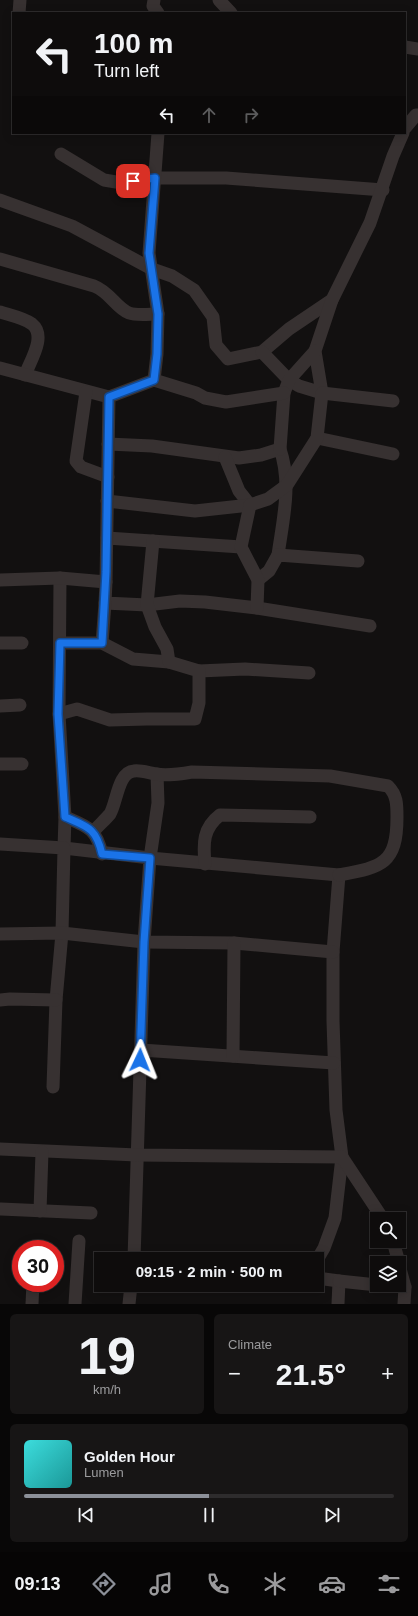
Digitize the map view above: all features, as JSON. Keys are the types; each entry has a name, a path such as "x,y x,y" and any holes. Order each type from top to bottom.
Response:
{"street":[{"path":"19,12 20,0"},
{"path":"154,0 153,6 157,12"},
{"path":"220,0 230,12"},
{"path":"406,48 418,49"},
{"path":"406,127 417,112"},
{"path":"154,380 157,354 158,314 149,253 158,134"},
{"path":"258,580 269,571 278,554 287,486 285,464 280,449 284,393 288,380 315,351 332,300 370,223 383,190 393,156 403,134"},
{"path":"61,154 104,180 122,183 155,178 226,178 383,190"},
{"path":"0,200 72,226 152,269 172,276 194,290 213,317 216,345 228,360 262,352 289,329 332,300"},
{"path":"0,259 104,290 120,307 130,314 158,314"},
{"path":"0,312 31,323 38,331 38,340 25,375"},
{"path":"107,500 195,511 250,505 268,499 287,486 317,438 322,393 315,351"},
{"path":"262,352 288,380 299,386 322,393 394,401"},
{"path":"0,368 109,397 154,380 196,393 205,398 226,402 284,393"},
{"path":"86,392 76,461 81,467 108,477"},
{"path":"102,643 106,582 109,397"},
{"path":"317,438 393,454"},
{"path":"108,444 152,446 239,458 261,455 280,449"},
{"path":"225,457 239,491 250,505"},
{"path":"250,505 241,547 258,580 256,608"},
{"path":"107,538 241,547"},
{"path":"153,541 147,605 155,627 167,649 169,662"},
{"path":"278,554 358,561"},
{"path":"0,580 60,578 106,582"},
{"path":"53,1088 56,1000 62,933 65,817 58,714 60,578"},
{"path":"105,603 147,605 180,601 199,601 256,608 370,626"},
{"path":"0,643 22,643"},
{"path":"60,643 102,643 133,659 169,662 199,671 245,669 309,673"},
{"path":"58,714 77,709 110,720 147,718 195,719 199,703 199,671"},
{"path":"0,706 20,705"},
{"path":"0,764 22,764"},
{"path":"0,844 64,848 102,854 339,875 380,864 390,856 397,837 397,801 394,791 388,786 344,780 330,776 192,772 178,775 135,771 128,773 122,779 116,802 109,815 93,832"},
{"path":"134,1252 144,942 150,858 158,803 156,774"},
{"path":"205,864 203,842 213,820 220,815 310,817"},
{"path":"65,817 83,825 93,832 98,838 102,854"},
{"path":"322,1252 335,1218 342,1157 336,1110 334,1063 333,952 339,875"},
{"path":"0,934 62,933 144,942 234,943 333,952"},
{"path":"233,1056 234,943"},
{"path":"0,1000 56,1000"},
{"path":"141,1050 334,1063"},
{"path":"0,1150 137,1155 342,1157"},
{"path":"40,1211 42,1152"},
{"path":"342,1157 378,1212"},
{"path":"1,1209 91,1214"},
{"path":"75,1304 79,1241"},
{"path":"324,1279 370,1283"},
{"path":"338,1304 339,1281"},
{"path":"32,1304 33,1292"},
{"path":"129,1304 130,1292"},
{"path":"404,1304 405,1292"}],"route":[{"path":"133,181 155,178 149,253 158,314 157,354 154,380 109,397 110,423 108,444 107,538 102,643 60,643 58,714 65,817 83,825 93,832 98,838 102,854 130,855 150,858 144,942 140,1060"}]}
